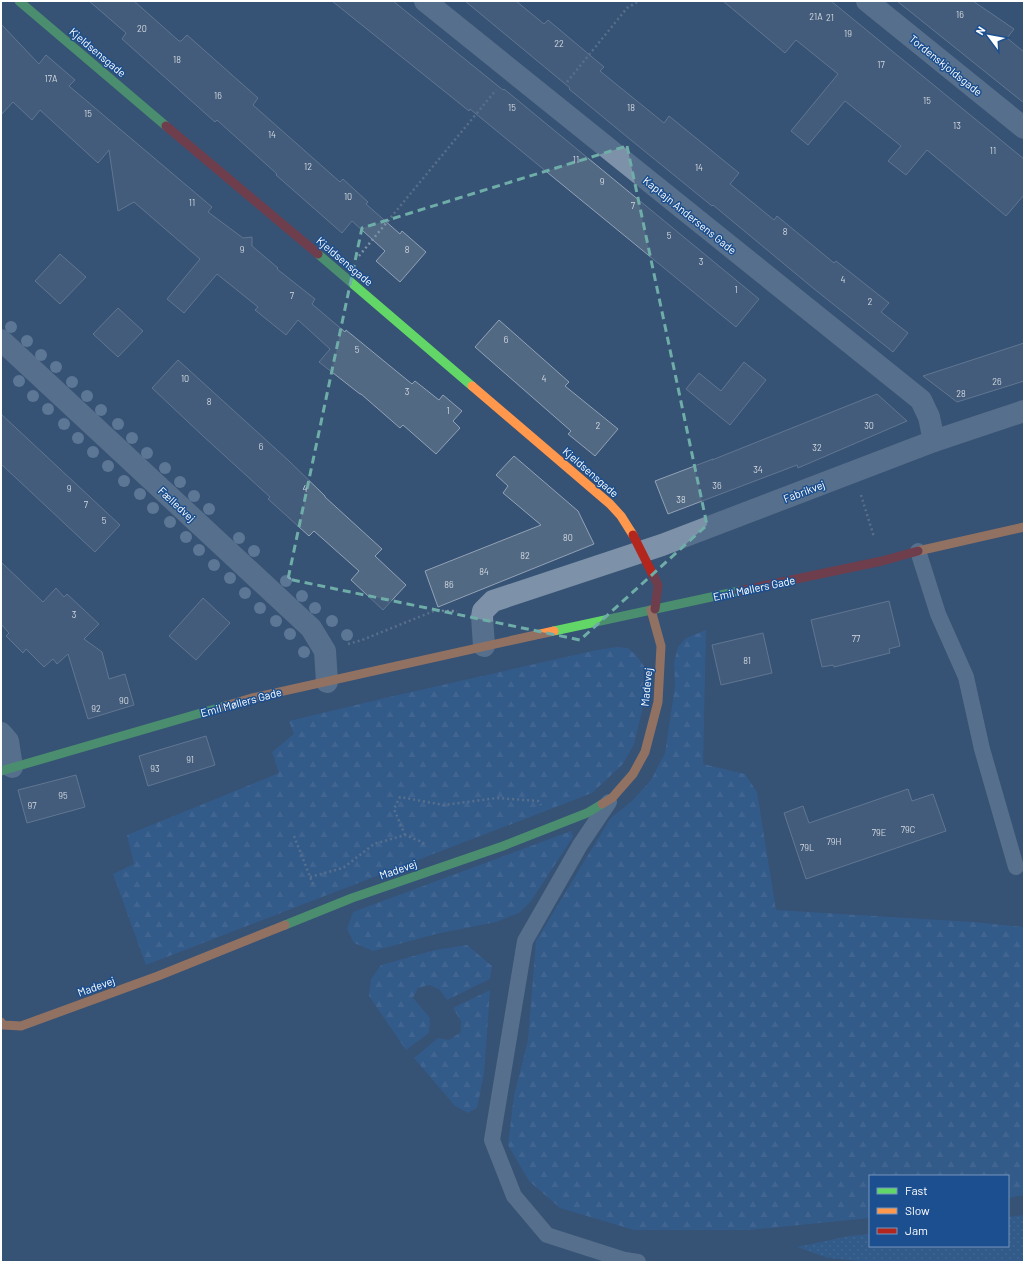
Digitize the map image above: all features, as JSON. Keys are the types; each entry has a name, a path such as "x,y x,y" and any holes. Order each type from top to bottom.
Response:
{"street":[{"name":"Kjeldsensgade","path":"19,1 610,504 621,516 642,551"},
{"name":"Kaptajn Andersens Gade","path":"426,1 921,400 929,417 934,441"},
{"name":"Tordenskjoldsgade","path":"867,1 1024,128"},
{"name":"Fælledvej","path":"1,340 311,628 325,651 327,682"},
{"name":"Fabrikvej","path":"642,551 934,441 1024,411"},
{"name":"Emil Møllers Gade","path":"7,769 252,698 653,609 882,561 918,551 1024,527"},
{"path":"484,646 483,611 493,601 642,551 658,585 653,609"},
{"name":"Madevej","path":"1,1022 3,1025 21,1026 158,976 352,898 503,846 587,813 612,798 633,774 645,752 658,702 661,646 653,609"},
{"path":"1,733 8,741 7,769"}],"lane":[{"path":"918,551 938,614 966,676 982,749 1016,867"},
{"path":"612,798 580,845 525,941 492,1140 514,1196 547,1235 625,1260 638,1262"}],"path":[{"path":"550,102 627,8 639,1"},
{"path":"343,276 511,71"},
{"path":"853,472 882,561"},
{"path":"325,651 362,640 434,611 483,611"},
{"path":"405,835 394,809 400,797 444,805 497,798 538,801 555,825"},
{"path":"310,876 343,868 374,844 405,835 422,842 442,867"},
{"path":"294,836 322,910"}],"highlighted area":[{"path":"627,146 707,525 580,640 288,579 362,228"}],"green space":[{"path":"706,630 703,764 745,774 757,792 776,910 973,922 1024,927 1024,1195 1009,1198 1009,1175 869,1175 869,1218 749,1230 634,1230 560,1208 529,1181 508,1145 514,1096 528,1040 536,941 610,819 632,801 651,780 665,753 675,686 674,662 678,647 686,638"},
{"path":"617,647 628,648 636,655 644,666 642,711 634,744 623,764 592,793 146,965 113,874 134,864 127,835 279,773 272,752 294,734 289,721 597,650"},
{"path":"571,831 573,837 531,901 519,913 496,922 436,934 373,951 354,943 347,929 353,912"},
{"path":"467,945 492,966 490,979 447,1000 439,989 429,985 418,988 413,998 430,1018 429,1033 406,1050 369,996 371,979 381,965 435,950"},
{"path":"490,990 484,1074 477,1108 468,1113 455,1106 414,1058 438,1038 449,1040 461,1032 461,1021 453,1008"},
{"path":"1024,1215 1024,1262 870,1262 828,1258 797,1247 849,1236 869,1234 869,1247 1009,1247 1009,1217"}],"building":[{"path":"89,1 134,1 179,41 187,35 258,98 253,105 340,182 343,179 368,202 366,204 400,234 402,231 426,252 400,282 376,261 385,251 352,221 342,233 276,175 277,174 217,120 215,122 122,39 126,33"},
{"path":"332,1 393,1 503,90 504,89 759,299 736,327 470,109 469,111"},
{"path":"465,1 516,1 544,24 548,20 604,67 600,71 664,123 669,116 739,173 730,184 774,220 777,216 834,263 836,261 889,303 881,312 908,333 893,352 626,136"},
{"path":"723,1 831,1 1024,159 1024,195 1006,216 927,150 906,175 888,161 901,146 845,101 808,145 791,131 838,74 796,40 785,53"},
{"path":"897,1 973,1 1014,29 1007,38 1024,52 1024,103"},
{"path":"1,24 39,64 46,55 75,80 69,86 212,207 208,212 243,238 252,237 252,246 278,268 277,269 315,299 312,304 345,332 346,330 412,384 415,381 439,400 443,395 462,411 453,421 460,428 436,454 403,425 400,428 361,394 319,362 330,349 298,320 286,335 255,310 258,307 217,274 184,313 167,299 200,259 134,202 118,211 109,150 98,163 40,110 32,120 13,102 1,115"},
{"path":"60,254 86,277 60,304 35,281"},
{"path":"118,308 143,331 118,357 93,334"},
{"path":"499,320 569,382 565,386 618,429 595,456 568,434 571,431 475,347"},
{"path":"1024,343 1024,381 957,402 923,376"},
{"path":"178,360 288,460 325,497 382,549 375,556 406,585 383,610 351,580 359,571 314,531 309,536 268,499 270,497 152,388"},
{"path":"744,362 766,380 730,425 686,389 699,373 721,391"},
{"path":"877,394 907,421 798,468 797,465 668,514 655,481 713,459 712,460"},
{"path":"1,414 120,525 95,552 1,464"},
{"path":"514,456 578,511 594,544 438,607 425,571 541,525 503,493 508,486 496,475"},
{"path":"1,562 43,602 56,588 64,597 67,594 99,624 84,639 102,652 109,679 125,674 134,705 88,719 68,654 57,664 53,659 44,667 26,649 23,653 6,636 9,633 1,624"},
{"path":"203,598 230,623 196,660 169,636"},
{"path":"889,601 900,646 889,649 890,653 834,667 833,665 822,667 811,620"},
{"path":"763,633 772,673 721,685 712,645"},
{"path":"206,736 215,765 148,786 139,756"},
{"path":"76,775 85,807 27,823 18,790"},
{"path":"908,789 912,801 933,794 946,831 806,879 784,813 803,806 809,823"}],"traffic: fast":[{"path":"19,1 166,126"},
{"path":"318,254 472,386"},
{"path":"554,631 739,591"},
{"path":"1,771 225,706"},
{"path":"285,925 352,898 503,846 587,813 602,804"}],"traffic: slow":[{"path":"472,386 610,504 621,516 633,535"},
{"path":"918,551 1024,527"},
{"path":"602,804 612,798 633,774 645,752 658,702 661,646 651,610"},
{"path":"225,706 252,698 554,631"},
{"path":"1,1022 3,1025 21,1026 158,976 285,925"}],"traffic: jam":[{"path":"166,126 318,254"},
{"path":"633,535 658,585 655,609"},
{"path":"739,591 882,561 918,551"}]}
